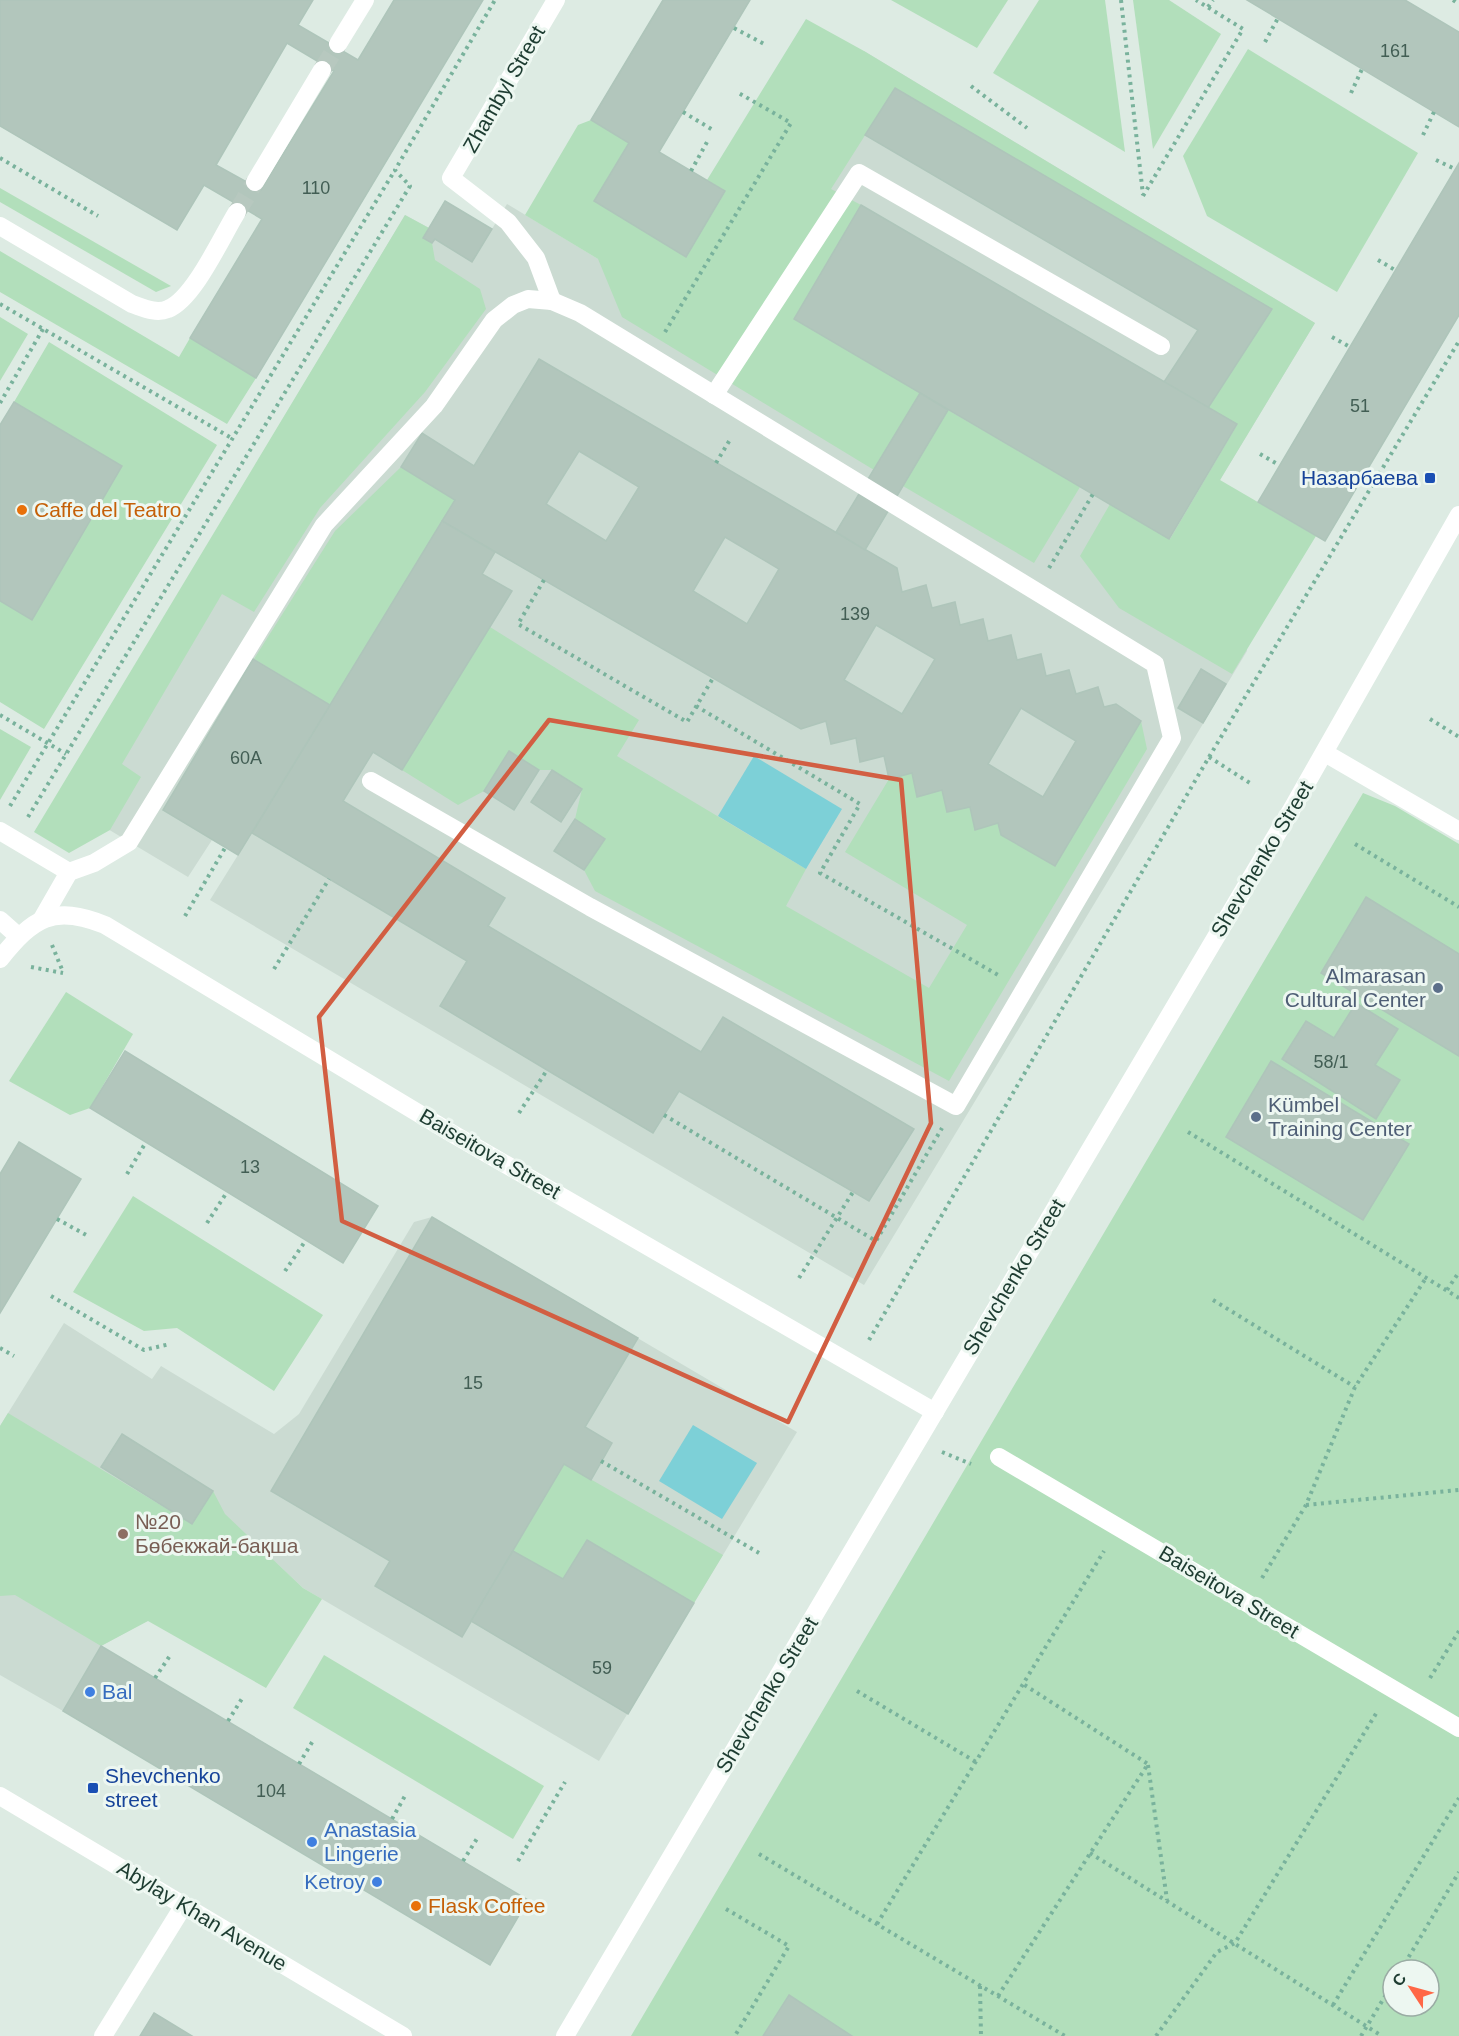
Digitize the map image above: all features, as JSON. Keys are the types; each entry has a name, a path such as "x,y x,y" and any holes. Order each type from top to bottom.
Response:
{"street":[{"path":"338,44 365,0"},
{"name":"Zhambyl Street","path":"552,301 536,258 508,222 451,178 556,0"},
{"path":"255,182 322,70"},
{"path":"714,395 859,173 1161,346"},
{"path":"0,226 132,304 151,311 167,310 181,302 237,212"},
{"path":"0,959 18,936 42,919 69,872 94,862 129,842 324,525 434,405 494,320 513,305 528,299 552,301 580,313 1155,664 1172,738 956,1106 591,907 371,781"},
{"name":"Shevchenko Street","path":"566,2036 1324,753 1459,515"},
{"path":"1324,753 1459,831"},
{"path":"7,836 69,872"},
{"name":"Baiseitova Street","path":"42,919 59,914 82,916 105,925 463,1140 934,1412"},
{"path":"0,920 18,936"},
{"name":"Baiseitova Street","path":"999,1456 1459,1728"},
{"name":"Abylay Khan Avenue","path":"0,1796 403,2036"},
{"path":"103,2036 183,1905"}],"path":[{"path":"6,813 495,0"},
{"path":"1120,0 1143,196 1243,29 1196,0"},
{"path":"1208,7 1213,0"},
{"path":"1453,0 1459,4"},
{"path":"1265,42 1278,18"},
{"path":"734,28 766,45"},
{"path":"1351,93 1362,69"},
{"path":"971,86 1027,128"},
{"path":"651,356 791,123 737,92"},
{"path":"683,112 713,130"},
{"path":"1423,135 1434,112"},
{"path":"691,171 707,142"},
{"path":"0,158 98,216"},
{"path":"1436,160 1455,169"},
{"path":"7,836 66,754 410,186 394,170"},
{"path":"1378,260 1395,270"},
{"path":"0,304 233,439"},
{"path":"0,403 43,329"},
{"path":"1332,337 1350,347"},
{"path":"869,1340 1209,757 1459,341"},
{"path":"1260,454 1279,465"},
{"path":"1035,591 1093,494"},
{"path":"544,580 518,624 687,722 713,678"},
{"path":"696,706 860,804 820,873 1024,989"},
{"path":"0,715 66,754"},
{"path":"1430,720 1459,737"},
{"path":"1209,757 1253,785"},
{"path":"1355,844 1459,908"},
{"path":"185,916 225,848"},
{"path":"274,969 329,879"},
{"path":"519,1113 547,1070"},
{"path":"664,1115 876,1241 956,1106"},
{"path":"1188,1132 1459,1298"},
{"path":"127,1174 146,1142"},
{"path":"207,1223 227,1192"},
{"path":"799,1278 853,1192"},
{"path":"57,1219 88,1236"},
{"path":"285,1271 306,1240"},
{"path":"1447,1290 1459,1272"},
{"path":"1247,1603 1306,1505 1355,1387 1426,1278"},
{"path":"51,1296 144,1350 170,1344"},
{"path":"1213,1300 1355,1387"},
{"path":"0,1348 14,1356"},
{"path":"602,1461 759,1553"},
{"path":"1306,1505 1459,1490"},
{"path":"877,1924 1119,1527"},
{"path":"1414,1702 1459,1630"},
{"path":"155,1678 171,1654"},
{"path":"1023,1684 1148,1764 1167,1901"},
{"path":"1155,2036 1217,1952 1235,1943 1392,1689"},
{"path":"857,1691 975,1762"},
{"path":"228,1721 243,1697"},
{"path":"298,1764 314,1739"},
{"path":"998,1996 1148,1764"},
{"path":"518,1861 565,1782"},
{"path":"392,1819 406,1794"},
{"path":"1333,2005 1459,1798"},
{"path":"463,1861 478,1837"},
{"path":"1090,1853 1382,2036"},
{"path":"759,1854 1065,2036"},
{"path":"1408,1958 1459,1872"},
{"path":"726,1909 789,1946 736,2034 739,2036"},
{"path":"980,1985 981,2036"},
{"path":"1361,2036 1381,2003"}],"highlighted area":[{"path":"549,720 901,780 931,1123 788,1422 342,1221 319,1017"}],"shaded area":[{"path":"864,51 1315,323 1220,480 1247,651 864,1285 210,900 238,855 212,840 188,877 56,798 405,215 429,228 445,201 492,229 507,204 701,321"},
{"path":"432,1217 797,1432 599,1761 303,1588 268,1555 101,1646 63,1711 0,1675 0,1426 64,1323 152,1379 161,1366 274,1434 299,1414 414,1222"}],"green space":[{"path":"891,0 1008,0 977,48"},
{"path":"1039,0 1105,0 1125,152 993,73"},
{"path":"1133,0 1169,0 1221,34 1153,149"},
{"path":"806,19 864,51 1315,323 1220,480 1316,536 1232,674 1119,608 1080,556 1110,504 1170,539 1237,425 1208,408 1271,309 895,88 831,189 861,205 794,319 920,393 874,470 622,317 598,259 525,215 578,125 591,120 629,143 594,201 686,256 725,191 707,180"},
{"path":"1248,49 1418,153 1337,292 1207,216 1183,156"},
{"path":"0,188 171,286 156,292 0,202"},
{"path":"405,215 429,228 424,237 432,243 435,260 480,289 486,309 425,392 320,508 254,612 222,594 122,764 141,777 110,830 69,853 34,832"},
{"path":"0,251 179,357 190,338 256,378 227,424 0,292"},
{"path":"0,317 28,334 0,381"},
{"path":"49,342 217,445 44,729 0,702 0,601 32,619 122,466 14,402"},
{"path":"948,410 1080,487 1034,563 903,486"},
{"path":"401,467 455,500 330,705 254,659 335,531"},
{"path":"490,627 639,720 617,756 806,869 786,906 929,988 967,925 845,852 889,779 912,773 917,797 942,790 947,812 970,807 975,830 998,823 1001,835 1055,866 1141,721 1147,749 949,1081 595,891 584,870 605,839 575,819 582,789 552,770 539,770 509,751 484,791 458,805 402,770"},
{"path":"0,729 31,747 0,800"},
{"path":"1363,793 1395,806 1459,844 1459,2036 631,2036"},
{"path":"66,992 133,1034 90,1108 70,1115 9,1081"},
{"path":"133,1196 323,1315 274,1391 177,1328 144,1331 73,1292"},
{"path":"8,1413 192,1524 213,1491 225,1514 303,1588 322,1599 266,1688 148,1621 101,1646 15,1595 0,1596 0,1426"},
{"path":"564,1464 723,1555 694,1603 587,1540 563,1579 513,1551"},
{"path":"324,1655 544,1786 513,1839 293,1708"}],"water":[{"path":"754,756 842,809 806,869 718,816"},
{"path":"693,1425 757,1463 722,1519 659,1481"}],"building":[{"path":"0,0 313,0 298,25 358,60 394,0 483,0 256,378 190,338 262,219 204,185 177,230 0,126","holes":["287,43 334,71 261,190 216,165"]},
{"path":"663,0 750,0 659,152 725,191 686,257 594,201 629,143 591,120"},
{"path":"1247,0 1405,0 1459,32 1459,127"},
{"path":"895,88 1272,309 1208,408 1164,382 1198,330 865,135"},
{"path":"1459,163 1459,315 1325,541 1258,502"},
{"path":"445,201 492,229 472,262 435,239 432,243 423,238"},
{"path":"861,205 1237,424 1169,539 794,319"},
{"path":"539,359 897,568 902,592 926,585 932,608 955,602 960,625 983,619 988,641 1011,635 1017,660 1041,654 1046,676 1069,670 1076,694 1098,687 1104,707 1116,704 1141,721 1055,866 1001,835 998,823 975,830 970,807 947,812 942,790 917,797 912,773 889,779 884,756 860,762 856,738 831,744 826,721 801,729 442,521 455,500 401,467 422,433 474,466","holes":["579,451 639,487 606,541 546,504","725,537 779,569 747,624 693,591","876,625 935,659 902,714 844,680","1021,708 1076,741 1043,797 988,764"]},
{"path":"920,393 948,410 865,550 836,532"},
{"path":"14,402 122,466 32,620 0,601 0,425"},
{"path":"442,521 495,552 482,574 512,591 402,770 373,752 343,801 505,898 488,926 701,1052 723,1017 914,1129 869,1201 679,1091 653,1133 547,1070 440,1006 467,961 252,833"},
{"path":"253,659 330,705 238,855 163,810"},
{"path":"1201,669 1226,684 1203,723 1178,708"},
{"path":"509,751 539,770 514,810 484,791"},
{"path":"552,770 582,789 561,822 531,802"},
{"path":"575,819 605,839 584,870 554,851"},
{"path":"1366,897 1459,954 1459,1056 1321,973"},
{"path":"1356,1003 1398,1029 1375,1065 1400,1080 1376,1119 1282,1059 1306,1021 1334,1038"},
{"path":"125,1051 378,1206 343,1263 90,1108"},
{"path":"1271,1061 1409,1144 1363,1220 1226,1137"},
{"path":"19,1142 81,1179 0,1313 0,1174"},
{"path":"432,1217 638,1338 585,1427 612,1443 591,1480 564,1464 462,1637 375,1586 390,1561 271,1491"},
{"path":"122,1434 213,1491 192,1524 101,1467"},
{"path":"587,1540 694,1603 628,1714 471,1621 513,1551 563,1579"},
{"path":"101,1646 528,1900 490,1965 63,1711"},
{"path":"789,1995 852,2036 763,2036"},
{"path":"154,2013 192,2036 140,2036"}],"tunnel":[{"path":"322,70 338,44"},
{"path":"237,212 255,182"}],"place":[{"name":"Назарбаева","path":"1430,478"},
{"name":"Caffe del Teatro","path":"22,510"},
{"name":"Almarasan Cultural Center","path":"1438,988"},
{"name":"Kümbel Training Center","path":"1256,1117"},
{"name":"№20 Бөбекжай-бақша","path":"123,1534"},
{"name":"Bal","path":"90,1692"},
{"name":"Shevchenko street","path":"93,1788"},
{"name":"Anastasia Lingerie","path":"312,1842"},
{"name":"Ketroy","path":"377,1882"},
{"name":"Flask Coffee","path":"416,1906"}]}
